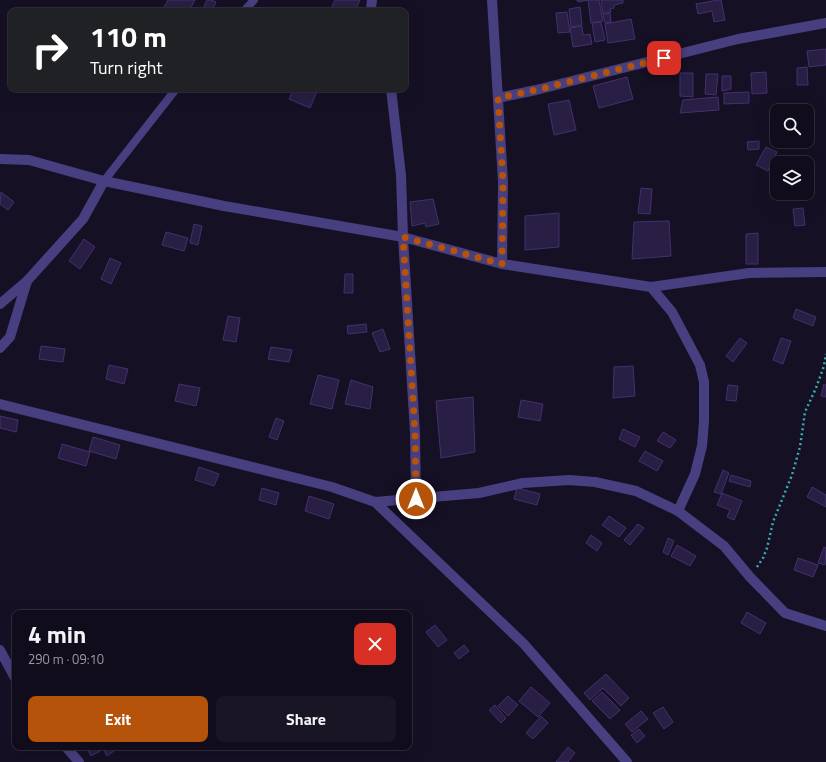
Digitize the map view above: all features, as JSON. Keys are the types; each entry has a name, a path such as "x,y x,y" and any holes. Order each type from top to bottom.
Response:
{"street":[{"path":"492,0 503,182 502,264"},
{"path":"498,98 536,90 738,39 826,23"},
{"path":"391,92 401,174 403,237 415,433 416,499"},
{"path":"0,159 29,160 104,181 224,206 403,237 502,264 651,287 749,273 826,272"},
{"path":"0,304 27,281 83,219 104,181"},
{"path":"0,348 10,337 27,281"},
{"path":"651,287 675,317 700,365 704,382 704,421 702,446 695,474 678,511"},
{"path":"0,404 332,487 375,502 479,493 523,483 568,480 595,482 636,491 678,511 724,546 750,577 786,613 826,626"},
{"path":"375,502 524,644 627,762"},
{"path":"0,650 12,672"},
{"path":"69,750 79,762"}],"lane":[{"path":"247,8 254,0"},
{"path":"104,181 174,92"}],"path":[{"path":"750,577 763,558 773,522 792,475 800,447 805,412 824,366 826,354"}],"building":[{"path":"168,0 195,0 191,8 164,8"},
{"path":"207,0 216,2 213,8 203,8"},
{"path":"335,0 360,0 356,8 331,8"},
{"path":"577,0 588,0 578,2"},
{"path":"588,0 599,0 603,21 591,23"},
{"path":"601,0 623,0 623,3 614,5 614,8 610,9 611,12 603,14"},
{"path":"721,0 725,20 714,22 712,11 698,14 696,4"},
{"path":"580,7 582,25 571,27 569,9"},
{"path":"567,12 570,32 558,33 556,13"},
{"path":"610,13 611,22 605,23 603,14"},
{"path":"631,19 635,39 608,43 605,24"},
{"path":"601,22 605,40 595,42 592,23"},
{"path":"582,26 583,35 590,34 592,44 573,47 570,28"},
{"path":"826,49 826,65 809,67 807,51"},
{"path":"807,67 808,85 797,85 797,68"},
{"path":"766,72 767,93 752,94 751,73"},
{"path":"680,73 693,73 693,97 680,96"},
{"path":"706,74 718,74 716,95 705,94"},
{"path":"722,76 731,76 731,89 722,91"},
{"path":"627,77 633,99 599,108 593,86"},
{"path":"292,92 317,92 310,108 289,99"},
{"path":"749,92 749,103 724,104 724,93"},
{"path":"718,97 719,110 680,113 683,100"},
{"path":"569,100 576,130 554,135 548,104"},
{"path":"759,141 759,149 748,150 747,142"},
{"path":"766,147 777,152 775,156 770,156 770,167 768,171 756,165"},
{"path":"641,188 652,189 650,214 638,213"},
{"path":"1,192 14,202 8,210 0,204"},
{"path":"433,199 439,224 426,227 425,223 412,226 410,202"},
{"path":"803,208 805,225 795,226 793,209"},
{"path":"559,213 559,247 525,250 525,216"},
{"path":"669,221 671,256 632,259 634,222"},
{"path":"194,224 202,226 198,245 190,243"},
{"path":"166,232 188,238 184,251 162,245"},
{"path":"758,233 758,264 746,264 746,234"},
{"path":"84,239 95,247 80,269 69,261"},
{"path":"110,258 121,263 111,284 101,279"},
{"path":"345,274 353,274 353,293 344,293"},
{"path":"796,309 816,317 813,326 793,318"},
{"path":"228,316 240,318 236,342 223,340"},
{"path":"366,324 367,332 348,334 347,326"},
{"path":"383,329 390,349 380,352 372,333"},
{"path":"740,338 747,343 733,362 726,356"},
{"path":"781,338 791,341 783,364 773,360"},
{"path":"41,346 65,349 63,362 39,359"},
{"path":"271,347 292,350 289,362 268,359"},
{"path":"109,365 128,369 124,384 106,379"},
{"path":"633,366 635,396 613,398 614,367"},
{"path":"318,375 339,380 332,409 310,404"},
{"path":"351,380 373,387 370,409 345,404"},
{"path":"179,384 200,388 196,406 175,401"},
{"path":"824,384 826,385 826,397 821,396"},
{"path":"728,385 738,386 736,401 726,400"},
{"path":"473,397 475,452 441,458 436,401"},
{"path":"521,400 543,404 540,421 518,417"},
{"path":"0,416 18,420 16,432 0,428"},
{"path":"276,418 284,421 277,440 269,437"},
{"path":"623,429 640,437 635,447 619,439"},
{"path":"663,432 676,440 670,448 657,441"},
{"path":"93,437 120,445 116,459 89,451"},
{"path":"62,444 90,452 86,466 58,458"},
{"path":"645,451 663,461 657,471 639,461"},
{"path":"199,467 219,474 214,486 195,480"},
{"path":"723,470 729,473 721,494 714,492"},
{"path":"731,475 751,481 750,487 729,481"},
{"path":"812,487 826,495 826,507 807,497"},
{"path":"262,488 279,493 276,505 259,500"},
{"path":"517,488 540,494 537,505 514,499"},
{"path":"722,493 742,501 734,520 727,517 730,510 717,505"},
{"path":"309,496 334,504 329,519 305,511"},
{"path":"609,516 626,528 619,537 602,525"},
{"path":"638,524 644,528 630,545 624,540"},
{"path":"591,535 602,543 597,551 586,543"},
{"path":"668,538 674,541 668,555 663,552"},
{"path":"677,545 696,556 690,566 671,556"},
{"path":"824,547 826,548 825,565 818,563"},
{"path":"798,558 818,565 813,577 794,570"},
{"path":"747,612 766,623 760,634 741,623"},
{"path":"435,625 447,640 438,647 426,632"},
{"path":"464,645 469,651 459,659 454,653"},
{"path":"606,674 629,698 621,706 603,688 590,700 584,693"},
{"path":"531,687 550,703 538,717 519,701"},
{"path":"602,692 620,710 610,719 592,701"},
{"path":"508,696 518,705 508,716 498,706"},
{"path":"495,705 506,718 501,723 489,710"},
{"path":"663,707 673,722 664,729 653,713"},
{"path":"641,711 648,719 632,732 625,724"},
{"path":"541,716 548,723 533,739 526,733"},
{"path":"639,729 645,736 637,743 631,735"},
{"path":"568,747 575,753 568,762 556,762"},
{"path":"88,750 100,750 100,751 91,756"},
{"path":"104,750 113,750 114,751 107,756"}],"route":[{"path":"416,499 415,433 403,237 502,264 503,182 498,98 664,58"}]}
